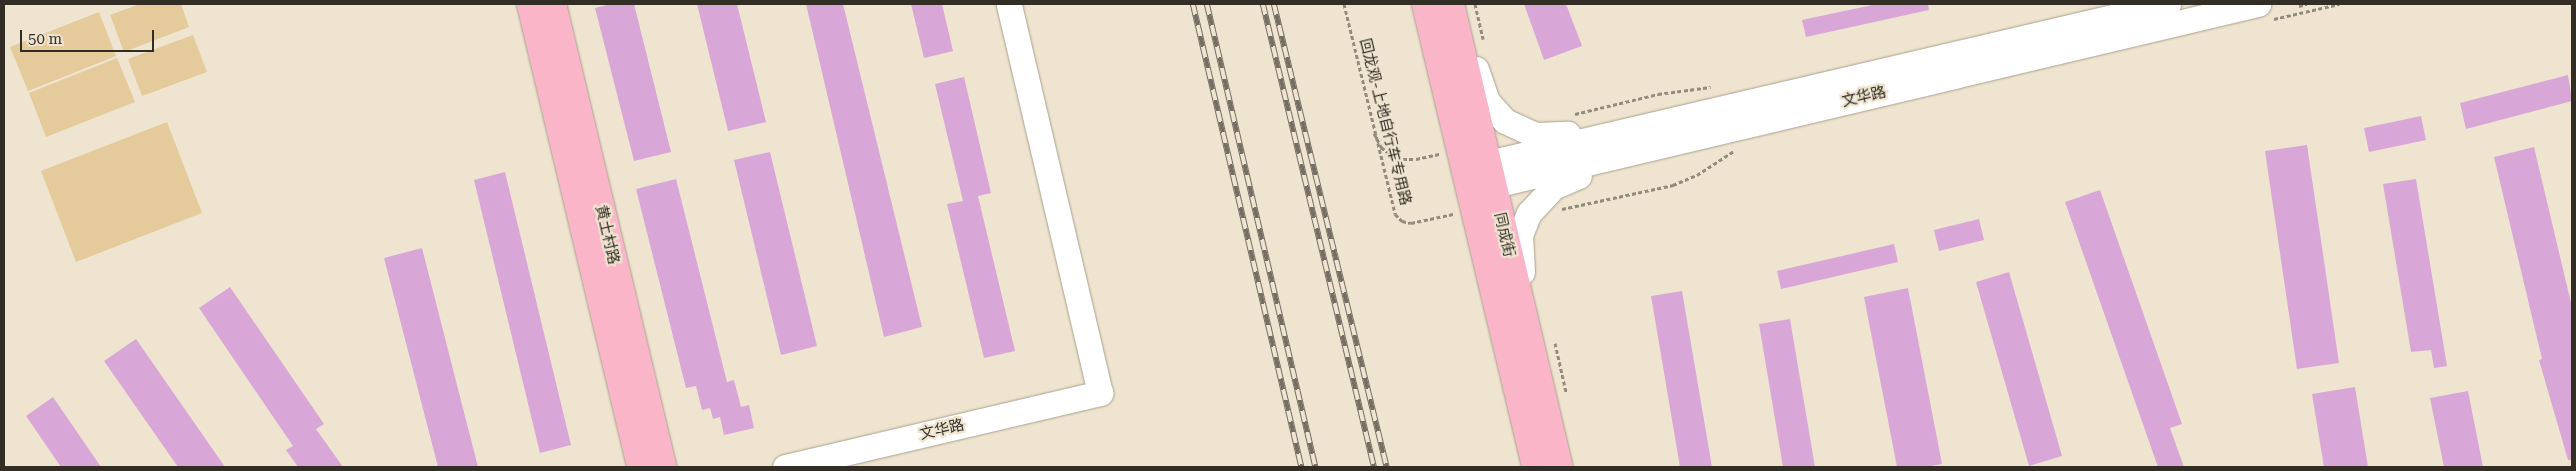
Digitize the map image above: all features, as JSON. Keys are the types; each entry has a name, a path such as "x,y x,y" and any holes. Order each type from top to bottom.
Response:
{"main road":[{"name":"黄土村路","path":"531,4 641,467"},
{"name":"黄土村路","path":"552,4 662,467"},
{"name":"同成街","path":"1426,4 1479,177 1559,467"},
{"name":"同成街","path":"1450,4 1479,177 1536,467"}],"street":[{"name":"文华路","path":"785,467 1100,393 1009,4"},
{"path":"1460,4 1487,101 1505,121 1527,132 1562,135 1674,110 1755,101"},
{"name":"文华路","path":"1479,177 1755,101 2168,4"},
{"name":"文华路","path":"1479,177 1680,141 2262,12"},
{"path":"1552,439 1541,354 1520,258 1524,224 1539,199 1562,183 1680,141"}],"path":[{"name":"回龙观-上地自行车专用路","path":"1344,4 1374,133 1398,218 1411,223 1454,214"},
{"path":"1475,4 1484,40"},
{"path":"2299,6 2307,4"},
{"path":"2262,12 2339,4"},
{"path":"1569,116 1658,94 1720,87"},
{"path":"1374,133 1380,146 1396,158 1416,160 1440,154"},
{"path":"1554,213 1673,184 1697,175 1736,149"},
{"path":"1553,335 1567,394"}],"shaded area":[{"path":"140,4 181,4 189,27 124,52 110,15"},
{"path":"99,12 116,56 28,91 10,47"},
{"path":"193,35 207,72 142,96 128,59"},
{"path":"117,58 135,102 46,137 29,93"},
{"path":"167,122 202,213 76,262 41,171"}],"building":[{"path":"611,4 634,4 671,152 634,161 595,8"},
{"path":"697,4 737,4 766,122 728,131"},
{"path":"806,4 843,4 922,327 884,337"},
{"path":"911,4 942,4 953,51 924,58"},
{"path":"1524,4 1566,4 1582,46 1544,60"},
{"path":"1877,4 1928,4 1929,10 1806,37 1802,20"},
{"path":"2568,75 2572,101 2466,129 2460,103"},
{"path":"964,77 991,193 978,196 1015,351 984,358 947,204 963,201 935,84"},
{"path":"2421,116 2426,140 2369,152 2364,128"},
{"path":"2307,145 2339,363 2297,369 2265,151"},
{"path":"2534,147 2572,307 2572,460 2568,460 2539,360 2542,359 2494,157"},
{"path":"770,152 817,346 781,355 734,160"},
{"path":"505,172 571,445 540,453 474,180"},
{"path":"676,179 727,382 734,380 741,407 749,405 754,428 724,435 720,417 713,419 710,408 702,410 696,386 686,388 636,189"},
{"path":"2416,179 2447,366 2434,368 2431,350 2411,352 2383,184"},
{"path":"2100,190 2182,424 2170,428 2184,467 2158,467 2065,202"},
{"path":"1979,219 1984,240 1939,251 1934,230"},
{"path":"1894,244 1898,262 1781,289 1777,271"},
{"path":"422,248 478,467 438,467 384,258"},
{"path":"2009,272 2062,456 2029,466 1976,282"},
{"path":"230,287 324,424 316,429 343,467 298,467 286,450 293,446 199,308"},
{"path":"1908,288 1942,464 1925,467 1897,467 1864,297"},
{"path":"1682,291 1712,467 1680,467 1651,296"},
{"path":"1790,319 1815,467 1783,467 1759,324"},
{"path":"136,339 225,467 178,467 104,361"},
{"path":"2355,387 2368,467 2324,467 2312,394"},
{"path":"2468,391 2483,467 2444,467 2430,398"},
{"path":"53,397 101,467 61,467 26,416"}],"railway":[{"path":"1193,4 1302,467"},
{"path":"1207,4 1316,467"},
{"path":"1263,4 1374,467"},
{"path":"1274,4 1387,467"}]}
